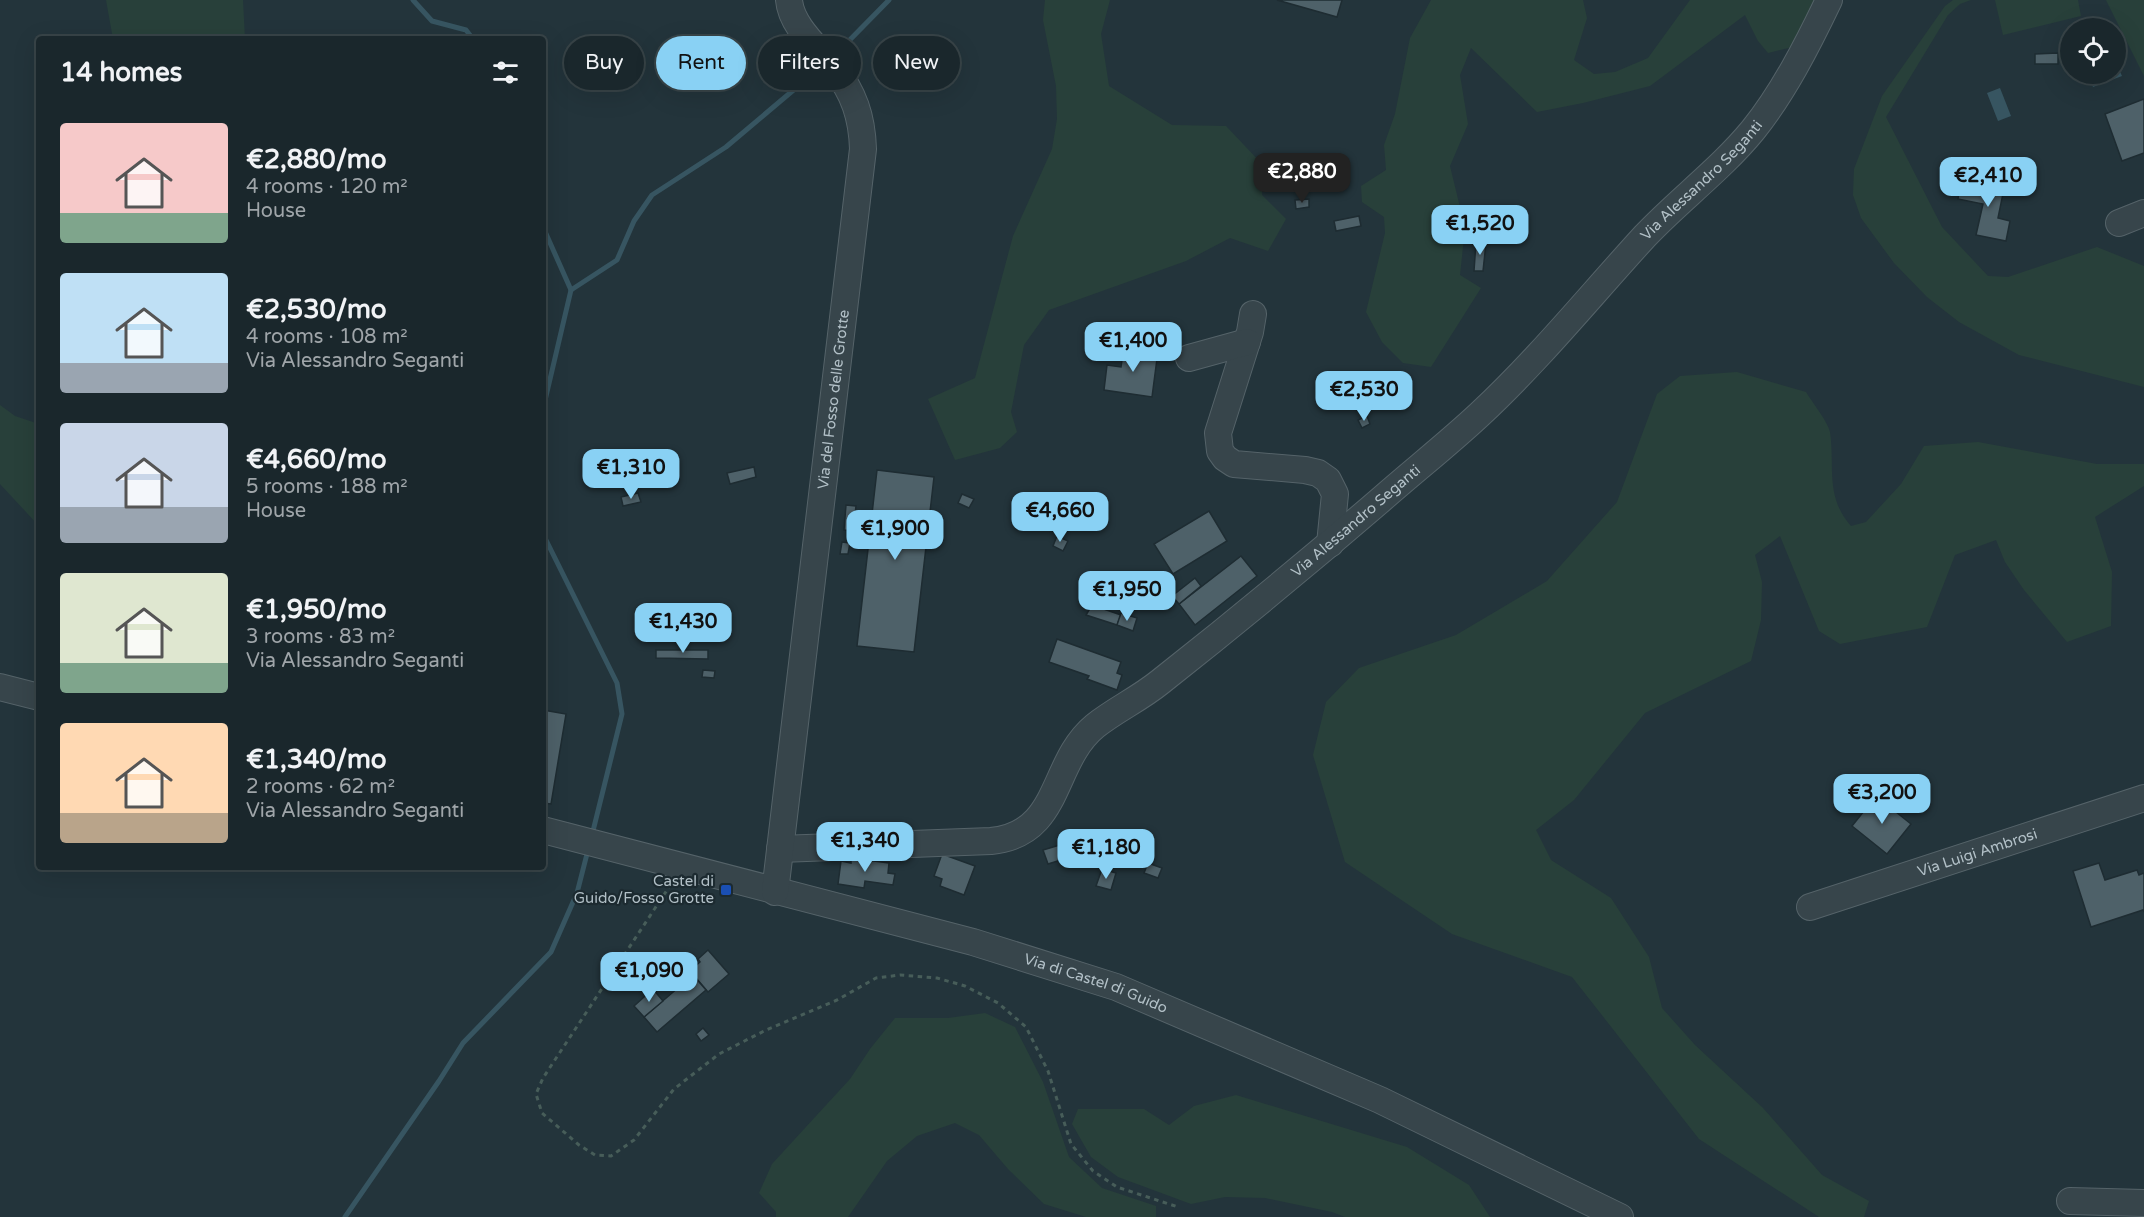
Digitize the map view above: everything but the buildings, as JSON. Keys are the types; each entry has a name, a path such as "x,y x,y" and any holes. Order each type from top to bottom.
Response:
{"street":[{"name":"Via Alessandro Seganti","path":"780,849 991,841 1019,835 1043,813 1078,746 1092,729 1160,682 1330,544 1446,444 1514,381 1657,223 1747,136 1770,106 1809,41 1829,0"},
{"name":"Via del Fosso delle Grotte","path":"775,892 862,149 860,113 850,93 836,70 802,29 785,3"},
{"path":"2119,223 2144,213"},
{"path":"1253,314 1247,342 1218,433 1220,451 1234,464 1318,472 1328,480 1335,494 1330,544"},
{"path":"1188,358 1247,342"},
{"path":"0,687 36,696"},
{"name":"Via Luigi Ambrosi","path":"1810,907 2144,798"},
{"name":"Via di Castel di Guido","path":"546,831 973,942 1129,992 1380,1101 1620,1217"},
{"path":"2070,1201 2144,1203"}],"path":[{"path":"683,867 543,1078 536,1094 542,1113 579,1145 595,1155 610,1156 634,1140 674,1089 719,1054 766,1030 837,1000 876,978 900,975 937,978 965,986 998,1003 1026,1027 1048,1071 1071,1144 1093,1171 1117,1187 1178,1207"}],"green space":[{"path":"106,0 243,0 245,36 112,36"},
{"path":"1045,0 1110,0 1101,34 1109,86 1172,125 1226,126 1262,164 1262,195 1286,219 1268,251 1230,238 1186,261 1049,310 1024,345 1011,412 1017,432 1000,448 955,460 928,399 975,378 1013,236 1052,149 1057,119 1056,86 1043,20"},
{"path":"1431,0 1583,0 1587,18 1574,60 1594,74 1615,72 1648,58 1690,0 1818,0 1797,46 1768,53 1758,41 1745,15 1650,86 1537,112 1471,48 1460,75 1468,124 1450,166 1465,228 1460,275 1481,288 1431,367 1403,363 1382,342 1366,312 1385,233 1384,217 1362,202 1361,186 1386,170 1384,145 1395,114 1410,38"},
{"path":"1953,0 1971,0 1960,4 1948,15 1886,117 1942,227 1988,276 2008,277 2097,247 2144,266 2144,387 2019,355 1959,322 1927,297 1894,263 1861,218 1853,195 1854,169 1882,96 1945,6"},
{"path":"1995,0 2078,0 2081,16 2060,18 2060,21 2003,35"},
{"path":"2106,0 2144,0 2144,76 2126,40 2126,18 2115,18"},
{"path":"1737,372 1806,392 1829,428 1834,492 1837,504 1851,526 1866,522 1901,484 1924,446 1978,442 2097,464 2144,464 2144,486 2095,517 2112,572 2111,626 2067,642 2024,590 2005,562 1996,540 1955,555 1927,627 1840,644 1819,631 1780,536 1755,555 1762,582 1761,620 1751,661 1645,713 1574,800 1536,830 1551,860 1611,898 1649,957 1662,1008 1695,1045 1763,1108 1822,1175 1869,1201 1864,1217 1819,1217 1699,1139 1572,977 1452,934 1345,862 1313,755 1326,702 1359,668 1456,635 1547,581 1617,502 1657,394 1680,376"},
{"path":"0,405 15,416 36,423 36,523 0,484"},
{"path":"985,1013 1015,1027 1043,1082 1069,1157 1102,1188 1156,1206 1156,1217 1086,1217 1044,1204 1008,1169 979,1135 955,1123 917,1136 887,1161 848,1217 776,1217 776,1212 759,1193 772,1164 850,1079 895,1018 948,1018"},
{"path":"1236,1095 1407,1147 1469,1185 1490,1217 1345,1217 1332,1212 1265,1198 1225,1197 1191,1204 1118,1177 1091,1157 1072,1124 1078,1109 1144,1109 1169,1125 1194,1106"}],"water":[{"path":"2000,88 2011,116 1998,121 1987,93"}],"waterway":[{"path":"413,0 432,21 466,30 471,36"},
{"path":"854,36 889,0"},
{"path":"546,396 571,290 617,260 634,221 652,195 726,147 794,90"},
{"path":"546,234 571,290"},
{"path":"546,540 617,683 622,714 592,835"},
{"path":"345,1217 463,1043 551,952 577,893 588,850"}],"place":[{"name":"Castel di Guido/Fosso Grotte","path":"726,890"}]}
